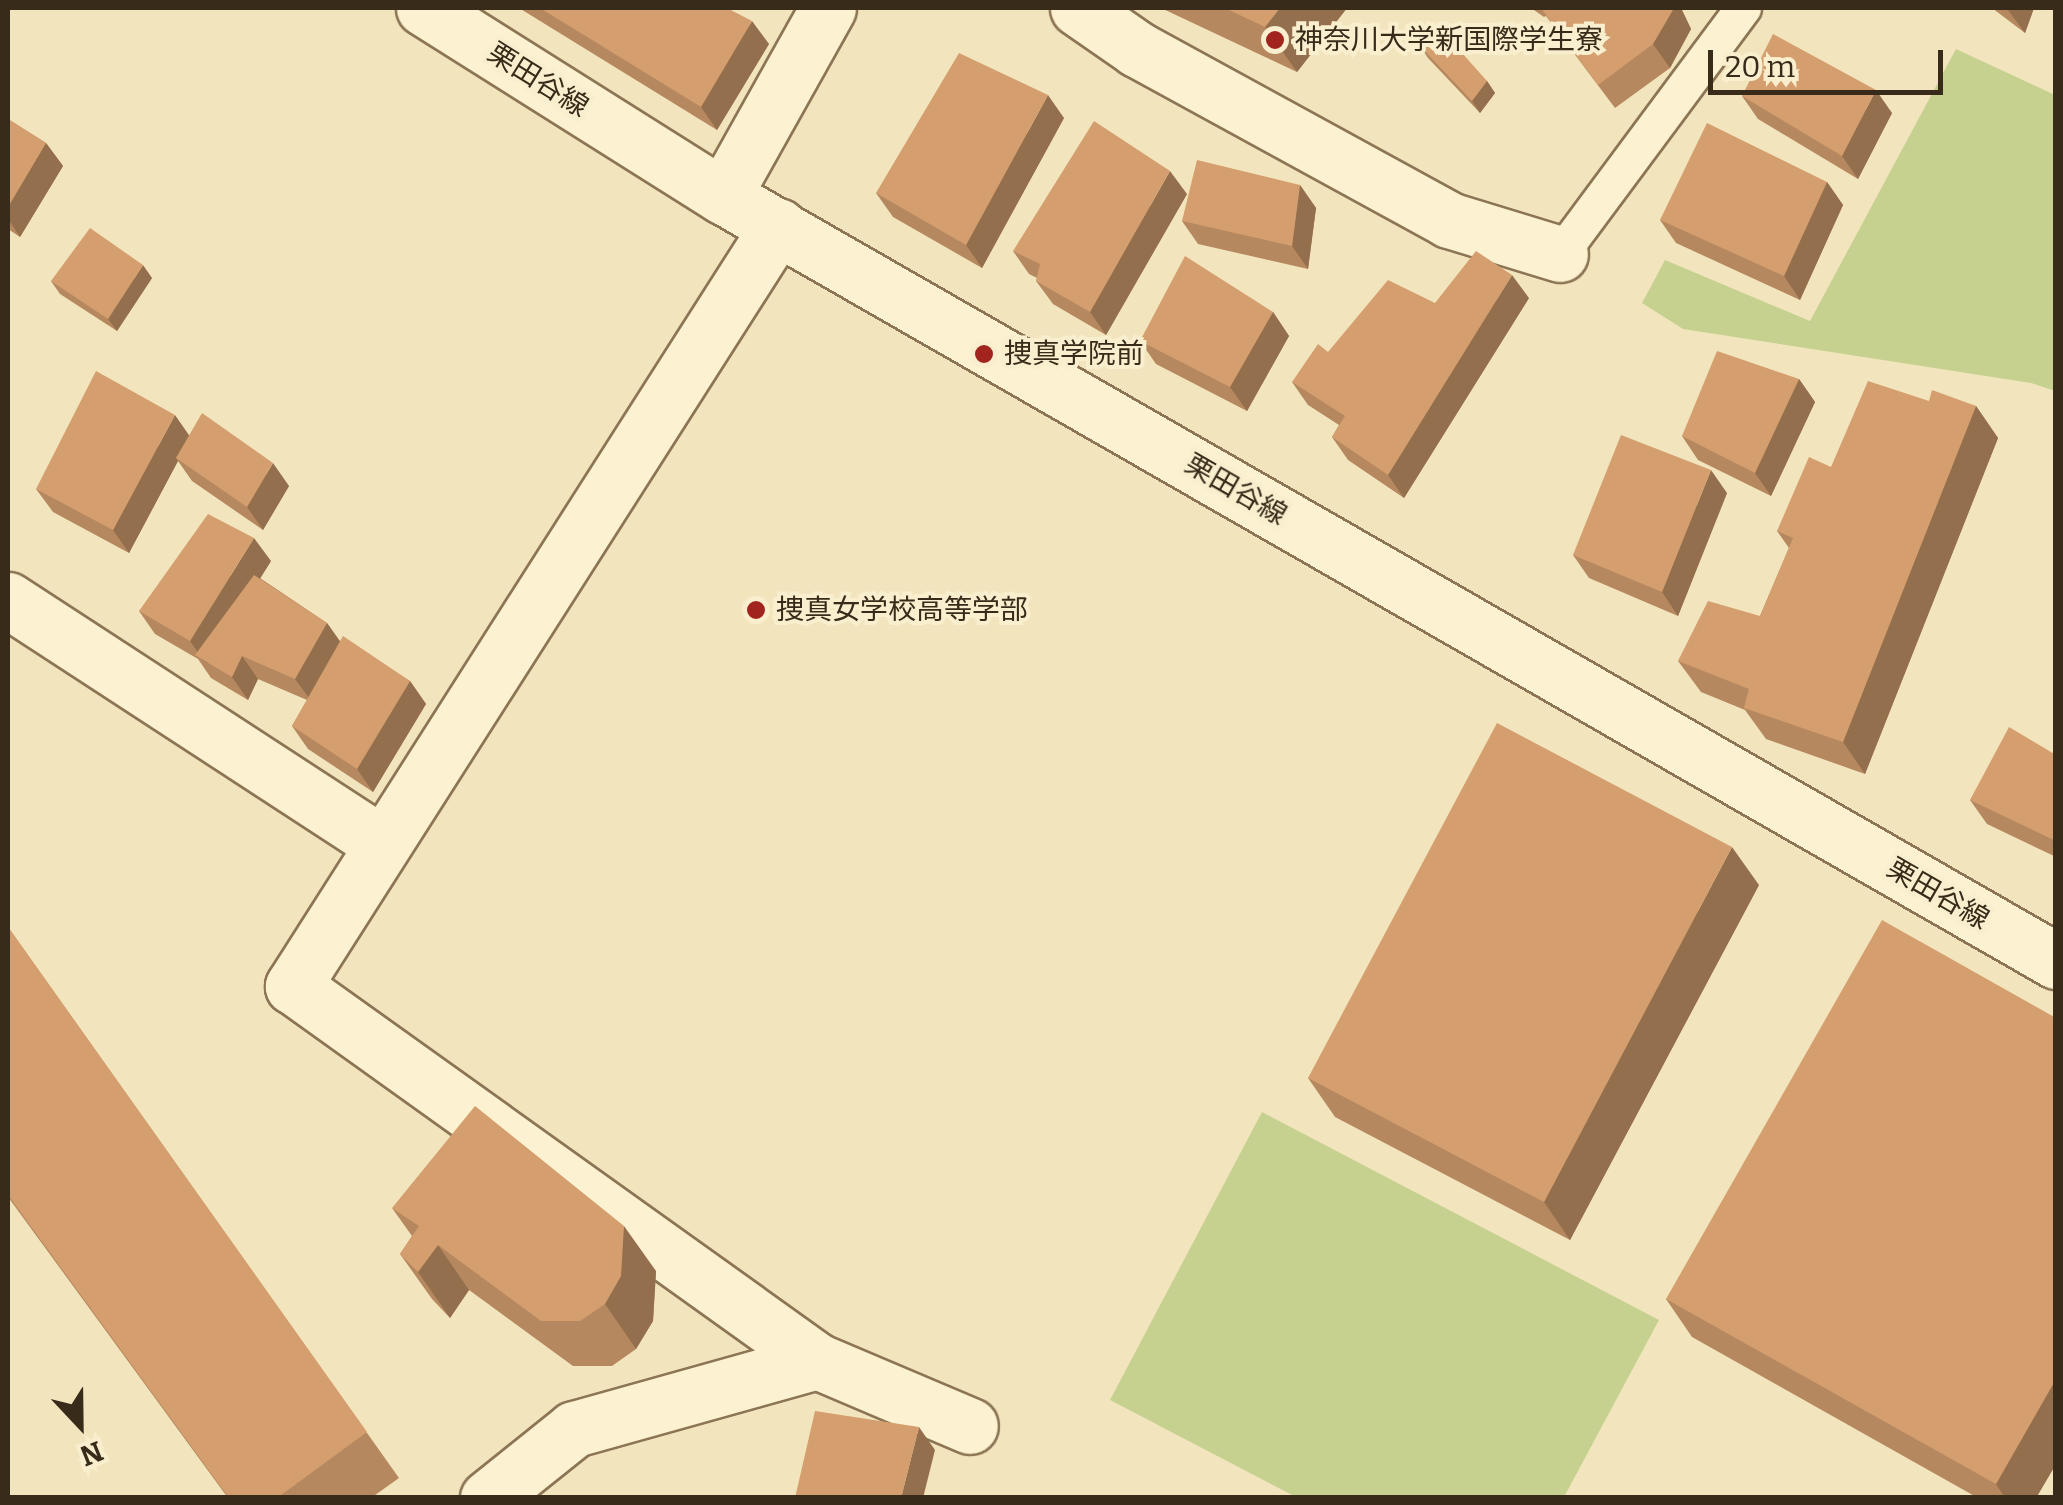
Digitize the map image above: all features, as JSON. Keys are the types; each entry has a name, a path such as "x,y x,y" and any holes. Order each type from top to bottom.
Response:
{"street":[{"name":"栗田谷線","path":"424,8 723,196 2056,961"},
{"path":"723,196 828,8"},
{"path":"1078,8 1137,49 1449,220 1560,254"},
{"path":"778,226 292,986 816,1361 970,1426"},
{"path":"8,600 383,844"},
{"path":"488,1498 574,1430 816,1361"}],"lane":[{"path":"1560,254 1733,12"}],"green space":[{"path":"1956,49 2055,95 2055,391 2031,383 1683,329 1642,303 1665,260 1810,321"},
{"path":"1262,1112 1659,1320 1564,1497 1296,1497 1110,1400"}],"building":[{"path":"540,8 727,8 752,21 701,107"},
{"path":"1225,8 1280,8 1265,27"},
{"path":"1541,8 1674,8 1653,44 1598,85"},
{"path":"1437,25 1487,81 1472,101 1420,46"},
{"path":"1773,34 1876,90 1842,156 1742,96"},
{"path":"959,53 1048,95 966,245 876,193"},
{"path":"8,119 46,143 8,207"},
{"path":"1094,121 1170,171 1090,312 1036,281 1040,264 1013,251"},
{"path":"1707,123 1827,182 1784,276 1660,220"},
{"path":"1197,160 1300,185 1292,246 1182,221"},
{"path":"90,228 143,265 108,319 51,281"},
{"path":"1476,251 1512,275 1388,475 1332,437 1345,416 1292,382 1318,344 1328,352 1388,280 1435,303"},
{"path":"1185,256 1273,312 1230,387 1140,341"},
{"path":"1717,351 1799,379 1755,473 1682,436"},
{"path":"96,371 175,415 113,530 36,489"},
{"path":"1868,381 1929,401 1932,390 1976,406 1843,742 1744,708 1749,689 1678,661 1708,601 1760,616 1793,538 1777,531 1809,457 1831,467"},
{"path":"202,413 273,463 247,507 176,458"},
{"path":"1621,435 1711,470 1662,592 1573,555"},
{"path":"208,514 254,538 190,641 139,611"},
{"path":"254,575 327,623 295,679 242,656 232,677 195,655"},
{"path":"343,636 410,681 357,769 292,726"},
{"path":"1497,723 1732,847 1544,1202 1308,1078"},
{"path":"2009,727 2056,755 2056,841 1970,800"},
{"path":"1882,920 2056,1018 2056,1379 1996,1484 1666,1299"},
{"path":"8,927 367,1432 277,1498 229,1498 8,1195"},
{"path":"475,1106 624,1226 621,1276 605,1304 580,1321 541,1321 438,1245 418,1272 400,1254 419,1226 392,1208"},
{"path":"815,1411 919,1427 901,1498 795,1498"}],"place":[{"name":"神奈川大学新国際学生寮","path":"1275,40"},
{"name":"捜真学院前","path":"984,354"},
{"name":"捜真女学校高等学部","path":"756,610"}]}
